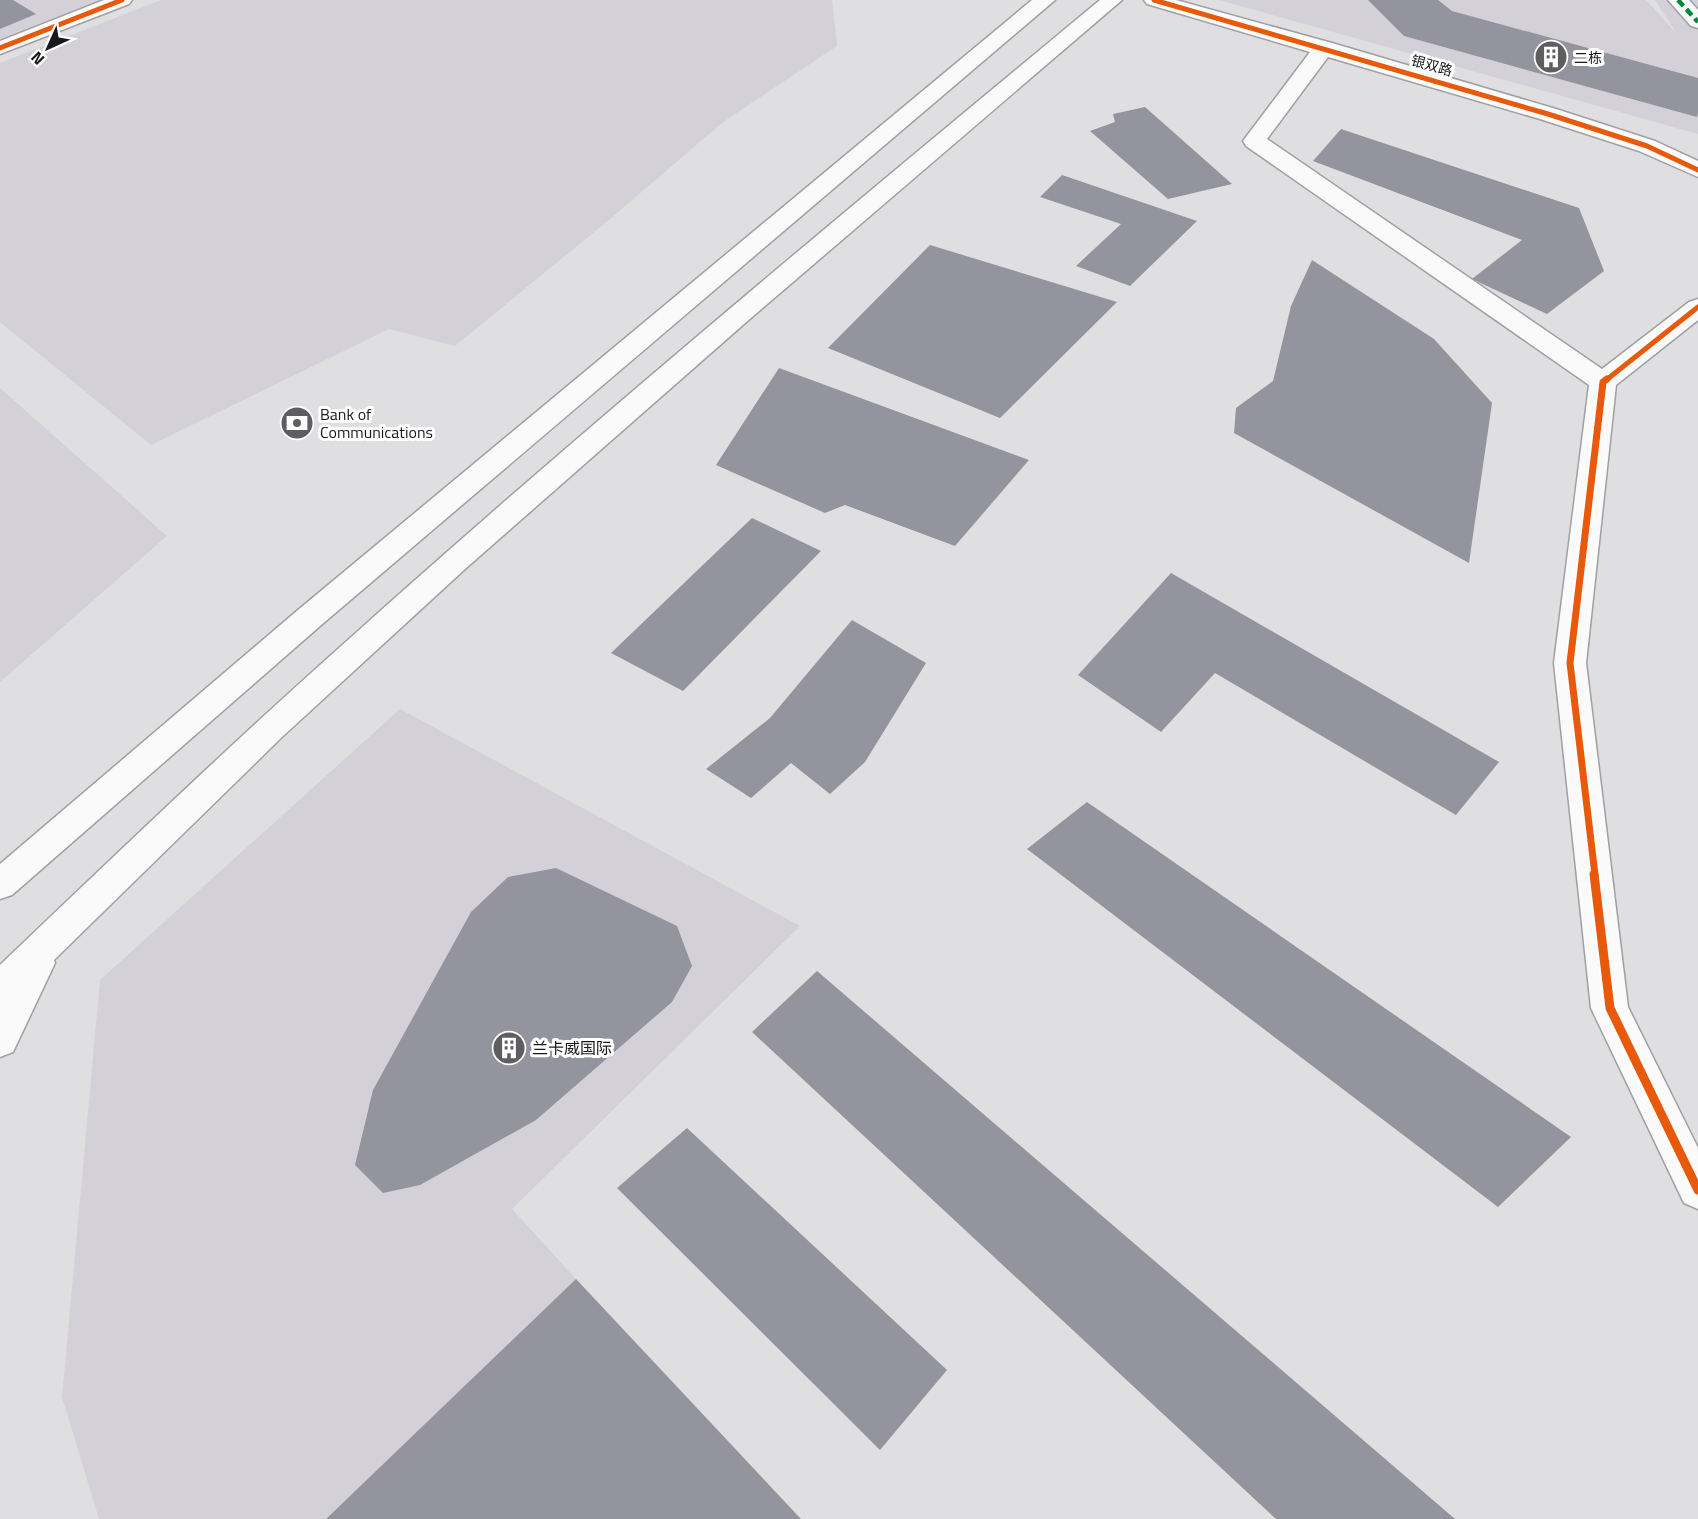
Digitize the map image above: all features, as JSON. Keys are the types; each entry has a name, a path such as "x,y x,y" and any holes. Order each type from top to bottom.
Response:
{"main road":[{"path":"0,48 122,0"},
{"path":"0,885 309,618 1045,0"},
{"name":"银双路","path":"1154,0 1471,90 1647,146 1698,170"},
{"path":"1678,0 1698,22"},
{"path":"0,989 207,787 365,642 1096,3"},
{"path":"1324,48 1254,141 1603,382"},
{"path":"1698,307 1603,382 1570,663 1610,1008 1698,1190"},
{"path":"0,1040 48,942"}],"shaded area":[{"path":"0,0 122,0 0,48"},
{"path":"161,0 832,0 837,46 723,122 610,219 455,346 389,329 151,445 0,322 0,63"},
{"path":"1219,0 1646,0 1677,34 1655,0 1698,0 1698,134"},
{"path":"0,388 167,536 0,682"},
{"path":"400,709 800,926 512,1209 576,1279 326,1519 99,1519 62,1397 100,980"}],"building":[{"path":"0,0 13,0 36,14 0,29"},
{"name":"二栋","path":"1368,0 1438,0 1452,11 1698,78 1697,117 1404,36"},
{"path":"1145,107 1232,184 1168,199 1090,131 1115,122 1113,114"},
{"path":"1341,129 1579,208 1604,271 1547,314 1472,279 1522,240 1313,161"},
{"path":"1062,175 1197,221 1130,286 1076,266 1121,224 1040,197"},
{"path":"930,245 1117,302 1000,418 828,348"},
{"path":"1312,260 1434,339 1492,403 1469,563 1234,433 1236,408 1273,381 1291,306"},
{"path":"779,368 1029,460 955,546 845,505 825,513 716,465"},
{"path":"752,518 821,551 683,691 611,653"},
{"path":"1171,573 1499,762 1456,815 1215,673 1161,732 1078,675"},
{"path":"852,620 926,663 865,762 830,794 791,763 751,798 706,769 770,718"},
{"path":"1087,802 1571,1137 1498,1207 1027,849"},
{"name":"兰卡威国际","path":"556,868 677,926 692,966 672,1002 536,1120 420,1185 383,1193 355,1165 373,1090 471,912 508,877"},
{"path":"817,971 1455,1519 1276,1519 752,1032"},
{"path":"687,1128 947,1370 880,1450 617,1188"},
{"path":"576,1279 801,1519 326,1519"}],"marked path":[{"path":"1678,0 1698,22"}],"cycle path":[{"path":"0,48 122,0"},
{"path":"1154,0 1548,114 1647,146 1698,170"},
{"path":"1698,307 1603,382 1570,663 1610,1008 1698,1190"}],"place":[{"name":"二栋","path":"1551,57"},
{"name":"Bank of Communications","path":"297,423"},
{"name":"兰卡威国际","path":"509,1048"}]}
